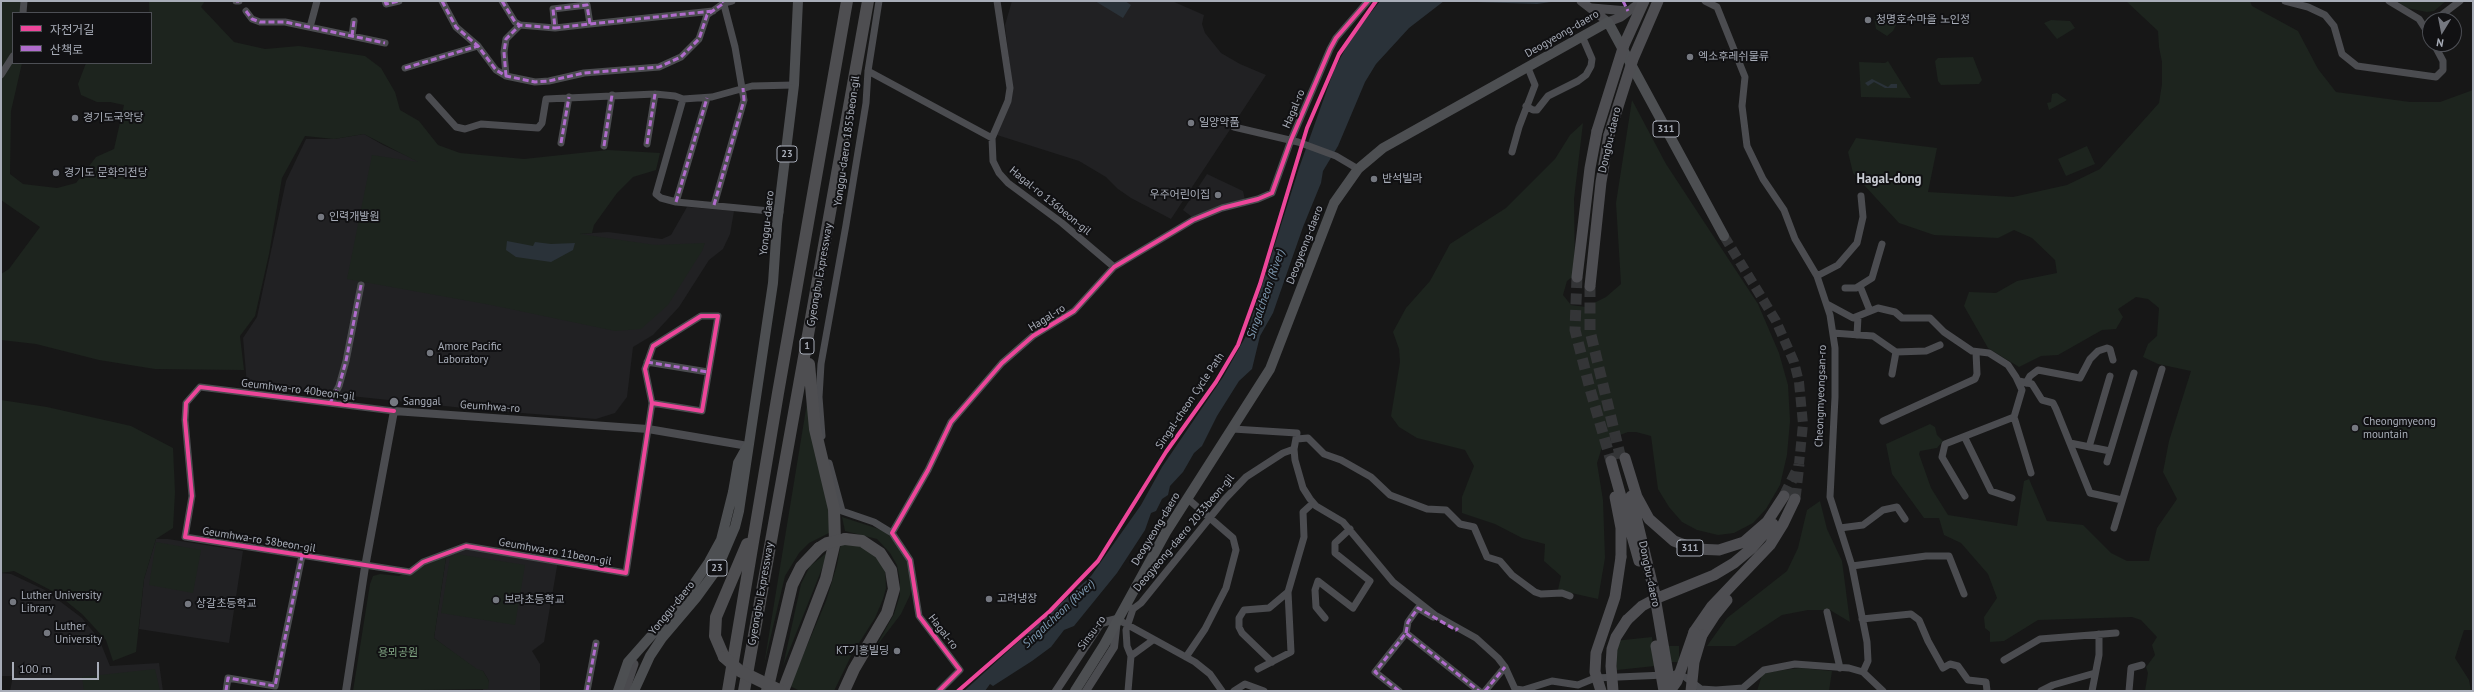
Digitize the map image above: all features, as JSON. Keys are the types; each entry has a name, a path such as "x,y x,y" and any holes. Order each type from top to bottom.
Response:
{"highway":[{"name":"Gyeongbu Expressway","path":"728,691 847,1"},
{"name":"Gyeongbu Expressway","path":"744,691 868,1"},
{"name":"Dongbu-daero","path":"1577,277 1590,168 1597,131 1624,45 1643,1"},
{"name":"Dongbu-daero","path":"1590,286 1601,182 1609,135 1633,59 1658,1"},
{"path":"760,499 742,557 721,601 716,617 715,636 724,657 740,671 782,691 826,579 835,541 834,509 811,406 809,363 810,328"},
{"path":"1601,691 1595,672 1596,653 1615,597 1622,557 1618,512 1616,460"},
{"name":"Dongbu-daero","path":"1616,460 1652,594 1671,691"},
{"name":"311","path":"1616,460 1649,519 1674,541 1695,550 1719,550 1744,542 1791,498"},
{"path":"1614,691 1611,666 1616,637 1631,615 1652,594 1714,574 1743,556 1769,529 1791,498"},
{"path":"1671,691 1698,634 1772,551 1787,525 1791,498"},
{"path":"767,691 792,585 801,567 819,548 827,543 845,539 862,541 880,553 891,570 894,589 887,613 859,659 844,691"},
{"name":"Dongbu-daero","path":"1652,594 1664,691"},
{"path":"1691,691 1698,634"}],"main road":[{"name":"Yonggu-daero","path":"634,691 650,656 662,638 707,585 722,559 739,511 747,466 748,446 773,283 794,85 798,1"},
{"name":"Deogyeong-daero","path":"1117,619 1129,607 1188,499 1234,429 1270,369 1327,218 1340,192 1358,169 1402,136 1528,68 1643,1"},
{"path":"1586,5 1628,11"},
{"path":"1586,5 1608,22"},
{"name":"311","path":"1608,22 1724,236"},
{"name":"Yonggu-daero","path":"625,691 631,663 656,628 682,601 709,562 721,540 730,506 738,464 748,446"},
{"name":"Sinsu-ro","path":"1067,691 1078,687 1097,643 1117,619"},
{"path":"618,691 631,663"}],"street":[{"path":"23,12 24,1"},
{"path":"310,28 317,1"},
{"path":"385,1 386,4 399,1"},
{"path":"442,1 456,27 478,46 496,70 506,76 535,82 549,81 584,73 659,67 681,57 699,39 707,15 723,2 732,1"},
{"path":"502,1 515,22 520,25 556,28 713,11"},
{"name":"Yonggu-daero 1855beon-gil","path":"879,1 868,70 866,103 821,364 819,397 821,429 842,512 874,522 892,533"},
{"name":"Hagal-ro 136beon-gil","path":"997,1 1010,88 1008,101 992,138 993,161 999,173 1008,183 1062,223 1114,267"},
{"name":"Hagal-ro","path":"939,691 960,670 919,616 910,560 892,533 928,470 951,422 1002,363 1033,336 1074,311 1114,267 1192,220 1222,208 1258,199 1272,193 1288,139 1336,38 1368,1"},
{"name":"Cheongmyeongsan-ro","path":"1705,1 1717,7 1745,77 1742,106 1746,146 1765,183 1784,210 1795,239 1817,276 1827,304 1834,333 1835,397 1829,486 1832,510 1840,528 1852,566 1862,619 1868,655 1863,672"},
{"path":"2286,1 2308,7 2325,15 2334,26 2342,54 2357,66 2436,77 2443,70 2443,61 2438,52"},
{"path":"2389,1 2422,21"},
{"path":"2446,12 2460,1"},
{"path":"714,205 744,100 743,88 723,2"},
{"path":"556,28 553,9 587,4 590,24"},
{"path":"246,11 252,19 260,22 285,22 385,42"},
{"path":"352,36 354,21"},
{"path":"506,76 504,52 506,39 520,25"},
{"path":"1526,106 1533,110 1537,110 1548,96 1578,81 1586,75 1592,59 1582,36"},
{"path":"405,68 478,46"},
{"path":"1,75 12,58"},
{"path":"1512,152 1535,82 1528,68"},
{"path":"868,70 992,138"},
{"path":"429,97 456,127 465,129 481,124 538,128 542,122 546,99 655,94 675,96 683,100 707,98 743,88 794,85"},
{"path":"646,144 655,94"},
{"path":"604,146 612,95"},
{"path":"561,143 569,98"},
{"path":"676,202 707,98"},
{"path":"683,100 656,194 661,198 676,202 780,212"},
{"path":"1234,127 1298,142 1336,156 1358,169"},
{"path":"1817,276 1838,265 1858,243 1863,213 1861,196"},
{"path":"1845,288 1860,286 1873,275 1882,244"},
{"path":"330,403 339,386 346,361 361,285"},
{"path":"1860,286 1870,312"},
{"path":"1827,304 1846,316 1858,317 1878,308 1895,312 1902,318 1930,318 1944,332 1976,352 1989,353 2010,368 2022,382 2032,384 2042,400 2053,403 2090,493 2122,500"},
{"path":"648,429 652,403 645,369 650,351 656,342 701,316 718,316 702,411 652,403"},
{"path":"1857,335 1858,317"},
{"path":"1834,333 1874,336 1896,352 1926,351 1940,345"},
{"path":"2022,382 2038,370 2080,378 2096,353 2107,348 2110,349 2113,360"},
{"path":"1892,374 1896,352"},
{"path":"1882,421 1975,379 1976,352"},
{"path":"647,362 708,372"},
{"path":"2114,528 2162,369"},
{"path":"2107,462 2134,373"},
{"path":"2089,447 2110,376"},
{"path":"2022,382 2022,392 2014,417 2031,473"},
{"name":"Geumhwa-ro 40beon-gil","path":"200,387 394,411"},
{"name":"Geumhwa-ro 58beon-gil","path":"200,387 186,403 186,447 192,496 185,536 365,567"},
{"path":"346,691 365,567 394,411"},
{"name":"Geumhwa-ro","path":"394,411 648,429 748,446"},
{"path":"1965,496 1941,452 1946,443 1965,438 2014,417"},
{"name":"Geumhwa-ro 11beon-gil","path":"365,567 410,572 429,559 466,546 626,573 648,429"},
{"path":"1234,429 1296,432 1297,439 1294,449 1303,488 1313,503 1337,517 1350,529 1393,582 1435,614 1476,638 1505,667 1515,689 1519,690 1552,681 1578,688 1596,678 1676,674 1705,690 1748,688 1761,672 1771,668 1803,664 1863,672 1883,691"},
{"path":"1297,439 1308,438 1324,454 1341,460 1371,477 1390,495 1427,509 1446,510 1460,524 1474,527 1487,557 1500,561 1512,575 1535,592 1541,594 1562,593 1570,596"},
{"path":"1965,438 1991,491 2012,498"},
{"path":"2070,443 2110,451"},
{"name":"Deogyeong-daero 2033beon-gil","path":"1128,691 1131,656 1127,646 1129,607 1141,603 1211,517 1246,477 1283,453 1294,449"},
{"path":"1186,657 1205,630 1226,588 1236,554 1235,540 1211,517 1188,499"},
{"path":"1258,669 1291,652 1288,592 1304,537 1303,512 1313,503"},
{"path":"1840,528 1863,525 1883,510 1896,507 1905,519"},
{"path":"1325,618 1316,607 1315,590 1318,581 1353,608 1370,581 1335,553 1335,543 1350,529"},
{"path":"226,691 228,678 275,686 302,556"},
{"path":"1852,566 1926,556 1949,556 1964,594"},
{"path":"1272,662 1242,633 1239,628 1239,618 1244,610 1269,608 1288,592"},
{"path":"1399,691 1375,672 1406,633 1408,622 1418,608 1456,630 1458,628"},
{"path":"1828,612 1840,668"},
{"path":"1862,619 1908,613 1914,615 1919,620 1928,641 1943,668 1950,664 1958,666 1968,680 1986,682 1987,691"},
{"path":"1056,691 1101,623 1117,619 1127,627 1186,657 1206,671 1222,691"},
{"name":"Deogyeong-daero","path":"1078,687 1114,647 1117,619"},
{"path":"1406,633 1479,691"},
{"path":"2004,660 2040,639 2116,633"},
{"path":"2092,691 2099,634"},
{"path":"1131,656 1153,640"},
{"path":"587,691 596,643"},
{"path":"2129,691 2131,668 2142,665"},
{"path":"1485,691 1505,667"},
{"path":"2042,691 2053,684 2095,673"},
{"path":"1234,691 1245,684 1264,691"}],"shaded area":[{"name":"일양약품","path":"1012,1 1172,1 1204,15 1202,24 1205,33 1221,53 1240,64 1266,75 1171,219 1131,198 1118,189 1106,177 1079,161 997,135 1012,85 1005,25"},
{"path":"364,134 383,145 578,234 608,232 662,239 671,235 687,207 734,211 730,234 723,249 709,260 679,307 653,335 633,347 627,397 615,413 596,419 473,409 247,385 243,338 257,317 286,181 306,139 334,139"},
{"name":"우주어린이집","path":"1207,174 1243,191 1245,200 1192,217 1183,210"},
{"name":"상갈초등학교","path":"156,539 168,539 243,551 229,643 139,629 144,579"},
{"name":"보라초등학교","path":"466,546 558,561 544,642 532,651 540,664 540,691 482,691 489,681 483,671 477,670 434,638 447,551"},
{"name":"Luther University","path":"1,573 11,574 45,590 82,618 99,639 110,666 159,663 163,691 10,691 13,676 1,676"}],"green space":[{"path":"1,1 24,1 25,12 12,12 12,64 22,64 11,111 10,174 23,184 57,188 76,183 96,157 114,149 124,105 110,102 97,102 81,95 78,84 86,64 152,64 152,12 149,12 149,1 205,1 201,7 234,42 265,49 299,46 365,56 381,68 395,92 400,110 419,121 438,145 460,153 524,159 608,150 660,153 656,170 633,177 617,193 594,225 592,233 580,234 655,245 705,243 702,251 668,305 641,329 615,331 491,305 347,279 372,155 418,162 364,134 334,139 305,136 282,178 269,254 255,316 240,336 244,370 155,369 99,360 36,344 1,340 1,274 9,269 40,227 1,200"},
{"path":"2126,1 2250,1 2252,6 2298,31 2318,69 2336,92 2410,102 2440,102 2473,90 2473,630 2464,630 2455,658 2469,680 2471,691 2145,691 2148,673 2146,667 2155,655 2152,645 2157,637 2141,620 2132,617 2038,620 2004,641 1990,642 1990,632 1985,628 1984,617 1997,598 1988,574 1961,543 1944,535 1939,518 1924,518 1892,474 1886,444 1930,424 1935,427 1937,435 1943,441 1937,448 1920,451 1919,454 1931,488 1948,515 2017,526 2024,481 2029,479 2047,521 2083,525 2111,553 2127,561 2149,561 2157,528 2177,499 2163,472 2169,441 2191,371 2158,364 2143,357 2148,344 2157,336 2159,308 2148,299 2136,297 2118,309 2123,317 2116,329 2102,330 2058,355 2041,356 2019,367 1988,348 1964,306 1969,292 1996,293 2017,281 2057,273 2055,260 2032,238 2014,230 1998,238 1934,235 1899,223 1853,173 1848,152 1856,138 1937,148 1928,192 2013,197 2067,185 2100,169 2159,103 2162,84 2162,62 2158,31"},
{"path":"2397,1 2446,1 2434,11 2427,12 2407,8"},
{"path":"1881,14 1891,16 1897,23 1893,31 1887,36 1876,29 1874,17"},
{"path":"2051,20 2070,21 2075,28 2057,39 2044,23"},
{"path":"1973,57 1982,80 1979,84 1941,85 1938,81 1935,61 1938,58"},
{"path":"1888,61 1911,98 1861,97 1859,62 1885,63"},
{"path":"2057,93 2067,100 2049,110 2047,103 2051,102 2052,94"},
{"path":"1632,100 1666,164 1758,304 1779,353 1788,385 1790,421 1787,455 1780,485 1766,509 1753,523 1734,533 1718,535 1697,530 1682,522 1669,507 1658,489 1651,436 1636,432 1628,432 1604,441 1597,463 1603,500 1605,558 1598,599 1558,590 1561,576 1544,561 1545,544 1522,538 1495,524 1462,513 1462,497 1474,466 1465,450 1417,438 1399,427 1391,416 1400,362 1399,349 1393,332 1406,308 1430,281 1450,244 1506,208 1555,159 1570,135 1583,123 1574,199 1575,275 1567,281 1563,295 1571,305 1586,307 1606,297 1621,284 1616,203"},
{"path":"2087,146 2095,164 2066,176 2058,159"},
{"path":"1,400 47,407 131,426 173,448 175,492 173,528 156,539 144,579 136,652 113,661 106,640 82,614 56,593 14,571 1,573"},
{"path":"807,403 828,501 831,532 809,543 799,553 785,576 764,665"},
{"path":"1820,501 1827,529 1842,561 1850,622 1830,610 1808,610 1782,615 1735,646 1707,646 1727,618 1787,571 1798,548 1807,510"},
{"path":"842,517 885,531 907,557 912,584 910,595 901,614 875,648 894,614 900,595 900,580 897,565 890,553 877,539 845,531"},
{"path":"156,542 201,550 193,593 149,585"},
{"path":"841,543 853,544 873,551 885,567 886,588 883,599 875,618 852,654 834,691 800,691 790,686 826,601 837,565"},
{"name":"용뫼공원","path":"447,551 434,638 477,669 483,671 489,681 488,689 353,691 370,584 373,576 380,574 399,576"},
{"path":"829,551 783,666 801,584 810,566"},
{"path":"457,554 525,565 515,625 441,613 450,557"},
{"path":"1652,637 1655,666 1617,670 1614,641"},
{"path":"1663,646 1679,646 1679,662 1664,662"},
{"path":"1800,668 1832,671 1829,691 1757,691 1762,675 1767,672"},
{"path":"155,669 160,691 84,691 82,677"}],"water":[{"path":"1095,1 1125,1 1131,5 1123,18"},
{"name":"Singalcheon (River)","path":"1380,1 1444,1 1409,28 1376,64 1365,82 1338,146 1323,171 1321,183 1303,227 1273,313 1260,336 1252,369 1239,381 1217,416 1202,446 1194,453 1183,472 1170,486 1168,495 1162,499 1156,511 1151,513 1145,530 1117,573 1074,626 1064,630 1051,647 1032,661 993,686 990,684 985,691 964,691 1091,576 1141,505 1162,467 1223,377 1246,336 1299,168 1334,70 1351,38"},
{"path":"1558,1 1537,4 1476,2"},
{"path":"1872,79 1888,87 1891,84 1897,84 1897,88 1885,88 1874,82 1868,86 1865,83"},
{"path":"507,241 533,246 535,242 551,244 575,243 573,250 551,262 516,257 506,250"}],"tunnel":[{"path":"1724,236 1776,321 1794,362 1799,382 1803,424 1799,464"},
{"path":"1577,277 1575,330 1611,461"},
{"path":"1590,286 1590,331 1621,459"},
{"path":"1795,499 1799,464"},
{"path":"1784,496 1796,472"}],"marked path":[{"path":"385,1 386,4 399,1"},
{"path":"442,1 456,27 478,46"},
{"path":"502,1 515,22 520,25 555,28"},
{"path":"405,68 478,46 496,70 506,76 535,82 549,81 584,73 659,67 681,57 699,39 707,15 724,3 723,1"},
{"path":"1623,1 1628,11"},
{"path":"590,24 587,5 553,9 555,28 713,11"},
{"path":"246,11 252,19 260,22 285,22 385,43"},
{"path":"352,36 354,21"},
{"path":"506,76 504,52 506,39 520,25"},
{"path":"714,205 744,100 743,88"},
{"path":"647,144 655,94"},
{"path":"604,146 612,95"},
{"path":"561,143 569,97"},
{"path":"676,202 707,98"},
{"path":"330,403 339,386 346,361 361,285"},
{"path":"647,362 708,372"},
{"path":"226,691 228,678 275,686 302,556"},
{"path":"1406,633 1408,622 1418,608 1456,630 1458,628"},
{"path":"1399,691 1375,672 1406,633 1479,691"},
{"path":"587,691 596,643"},
{"path":"1485,691 1505,667"}],"cycle path":[{"path":"939,691 960,670 919,616 910,560 892,533 928,470 951,422 1002,363 1033,336 1074,311 1114,267 1193,220 1222,208 1258,199 1272,193 1291,140 1330,49 1336,38 1368,1"},
{"name":"Singal-cheon Cycle Path","path":"958,691 1050,611 1098,561 1166,452 1216,382 1238,345 1260,284 1307,128 1339,54 1376,1"},
{"path":"394,411 200,387 186,403 185,420 192,496 185,537 410,572 423,562 466,546 626,573 652,403 702,411 718,316 701,316 653,346 645,369 652,403"}],"place":[{"name":"청명호수마을 노인정","path":"1868,20"},
{"name":"엑소후레쉬물류","path":"1690,57"},
{"name":"경기도국악당","path":"75,118"},
{"name":"일양약품","path":"1191,123"},
{"name":"경기도 문화의전당","path":"56,173"},
{"name":"반석빌라","path":"1374,179"},
{"name":"우주어린이집","path":"1218,195"},
{"name":"인력개발원","path":"321,217"},
{"name":"Amore Pacific Laboratory","path":"430,353"},
{"name":"Sanggal","path":"394,402"},
{"name":"Cheongmyeong mountain","path":"2355,428"},
{"name":"고려냉장","path":"989,599"},
{"name":"보라초등학교","path":"496,600"},
{"name":"Luther University Library","path":"13,602"},
{"name":"상갈초등학교","path":"188,604"},
{"name":"Luther University","path":"47,633"},
{"name":"KT기흥빌딩","path":"897,651"}],"district":[{"name":"Hagal-dong","path":"1889,179"}]}
